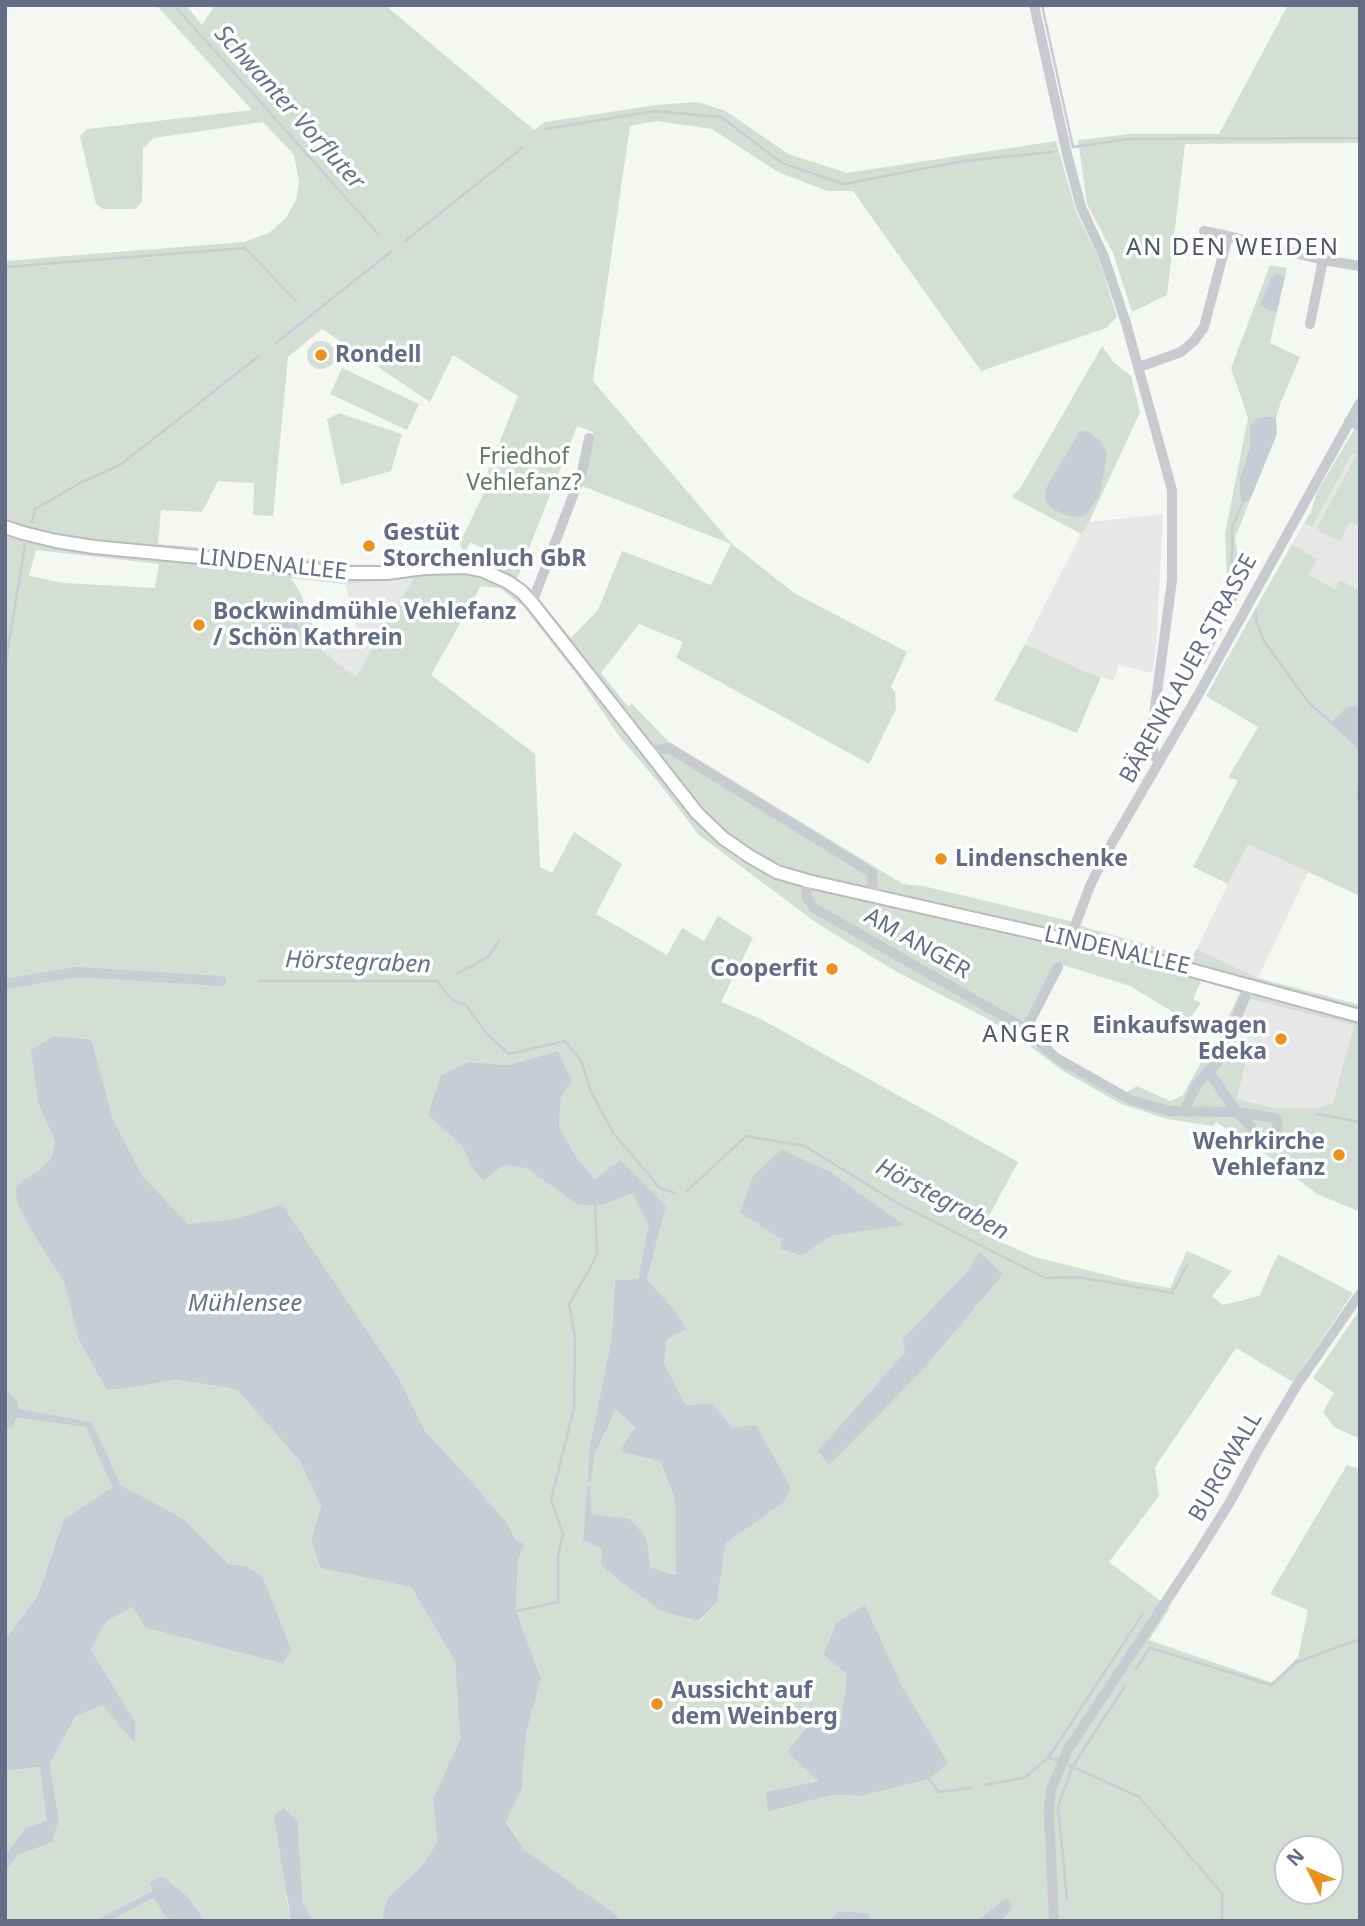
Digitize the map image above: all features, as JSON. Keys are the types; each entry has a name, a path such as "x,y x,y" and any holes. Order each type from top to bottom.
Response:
{"main road":[{"name":"LINDENALLEE","path":"5,527 55,541 94,547 338,573 387,573 424,568 465,567 484,571 508,582 532,603 697,813 723,838 777,872 1180,966 1360,1016"}],"street":[{"path":"1034,5 1081,207 1104,257 1139,367 1172,490 1172,580 1152,730 1154,757 1159,761"},
{"path":"1204,231 1323,260 1360,266"},
{"path":"1139,367 1181,352 1194,341 1204,327 1228,236"},
{"path":"1310,324 1323,260"},
{"name":"BÄRENKLAUER STRASSE","path":"1070,939 1105,855 1198,695 1360,403"},
{"path":"1349,421 1360,426"},
{"path":"532,603 582,472 589,438"},
{"path":"649,751 669,748 872,873 873,896"},
{"name":"AM ANGER","path":"808,881 806,897 814,908 1026,1029 1055,1057 1131,1100 1170,1111 1237,1112 1208,1071"},
{"path":"1026,1029 1058,967"},
{"path":"1184,1112 1197,1084 1219,1060 1250,985"},
{"name":"BURGWALL","path":"1054,1921 1049,1813 1051,1790 1067,1751 1223,1512 1297,1385 1360,1294"}],"shaded area":[{"path":"1360,438 1360,683 1295,595 1300,549 1292,544 1304,523 1311,527"},
{"path":"1163,514 1156,649 1152,673 1119,665 1113,681 1025,644 1089,522"},
{"path":"415,577 356,677 322,651 358,632 345,584"},
{"path":"1248,843 1308,872 1258,978 1197,949"},
{"path":"1250,999 1355,1025 1333,1103 1317,1108 1274,1108 1236,1099 1249,1047 1233,1041"}],"green space":[{"name":"Friedhof Vehlefanz?","path":"156,5 186,5 202,25 215,5 385,5 534,130 545,122 656,105 698,102 726,111 788,154 847,173 1056,141 1076,211 1100,261 1117,317 1106,328 981,371 853,191 827,191 778,172 712,129 657,121 630,126 593,381 732,544 794,593 907,652 891,687 895,692 896,709 869,764 676,658 683,642 639,624 601,673 628,706 632,704 668,741 903,884 923,886 1070,921 1192,957 1197,949 1258,978 1360,1005 1360,1212 1317,1194 1265,1154 1216,1122 1213,1126 1167,1119 1121,1104 1063,1071 988,1019 897,972 818,924 699,835 619,736 583,683 523,606 499,588 481,586 431,675 535,754 540,867 552,873 574,832 622,864 596,914 667,955 682,928 704,941 718,916 753,938 721,1002 761,1019 1018,1162 980,1233 1035,1257 1130,1281 1170,1288 1187,1251 1232,1271 1212,1296 1223,1305 1259,1296 1278,1254 1353,1293 1293,1382 1236,1348 1155,1467 1159,1496 1109,1562 1170,1608 1149,1640 1273,1683 1298,1657 1308,1610 1270,1594 1347,1465 1360,1469 1360,1921 1000,1921 1011,1913 1006,1898 976,1921 872,1921 868,1913 840,1911 829,1921 622,1921 525,1850 506,1821 522,1788 526,1735 541,1678 516,1611 516,1540 507,1523 425,1431 399,1378 282,1204 234,1219 188,1224 142,1175 112,1117 92,1040 38,1102 55,1142 51,1158 38,1171 21,1181 16,1189 38,1242 64,1282 79,1341 107,1390 176,1380 236,1389 299,1460 321,1506 311,1540 320,1568 411,1587 455,1661 460,1741 433,1799 437,1843 420,1868 388,1897 381,1921 314,1921 303,1904 298,1822 286,1896 291,1921 205,1921 187,1896 152,1891 94,1921 5,1921 5,1872 18,1855 52,1841 59,1820 50,1764 75,1717 102,1705 135,1742 135,1721 91,1650 106,1622 132,1607 146,1628 282,1664 247,1566 229,1564 182,1518 121,1485 92,1422 19,1409 17,1400 5,1388 5,261 244,242 269,233 286,218 296,200 299,182 294,155 263,122 154,138 143,148 142,202 135,209 103,209 96,204 80,136 87,129 252,110","holes":["322,329 430,402 453,355 518,396 483,484 487,486 460,543 464,554 389,566 355,565 158,544 161,510 202,512 218,481 254,483 253,515 273,516 288,357","577,426 593,432 582,486 731,544 711,585 622,551 598,610 571,638 539,599 517,579","470,542 495,554 490,566 465,554","36,550 159,564 155,588 64,583 29,576","291,578 345,584 414,578 356,677 322,651 301,594","1057,963 1130,986 1188,1021 1201,1003 1193,999 1201,981 1240,992 1216,1043 1209,1049 1182,1096 1170,1101 1137,1086 1125,1093 1059,1055 1026,1023","1250,999 1354,1025 1333,1103 1317,1108 1274,1108 1237,1099 1249,1047 1233,1041","558,1051 572,1081 561,1097 559,1127 577,1158 595,1179 666,1207 647,1279 677,1313 667,1339 664,1363 686,1405 712,1403 733,1428 783,1503 726,1543 717,1602 700,1621 663,1612 621,1582 603,1548 583,1541 587,1487 590,1487 592,1514 647,1540 650,1567 677,1575 675,1499 660,1461 635,1427 616,1410 595,1453 591,1481 589,1450 611,1341 615,1280 638,1279 650,1226 632,1194 603,1205 578,1205 528,1169 503,1165 472,1166 461,1144 469,1062 508,1065","902,1225 831,1236 800,1256 780,1249 782,1239","979,1253 919,1374 829,1464 819,1451 905,1352","865,1605 904,1690 860,1796 832,1795 769,1812 767,1792 818,1781 787,1752 807,1726 841,1721 847,1674"]},
{"path":"1288,5 1360,5 1360,143 1185,144 1167,295 1132,312 1113,253 1087,204 1078,140 1130,134 1219,134"},
{"path":"1270,265 1287,268 1285,277 1276,274 1270,311 1277,312 1270,343 1300,357 1276,417 1258,417 1250,425 1250,446 1240,478 1242,504 1250,500 1235,538 1240,573 1236,598 1227,578 1225,534 1248,418 1231,368"},
{"name":"Rondell","path":"321,341 331,345 335,355 331,365 321,369 311,365 307,355 311,345"},
{"path":"1102,346 1114,363 1131,376 1140,412 1081,534 1012,497 1021,487"},
{"path":"342,368 419,404 407,430 330,394"},
{"path":"339,413 402,434 391,471 341,485 327,419"},
{"path":"1355,428 1360,431 1360,527 1350,522 1340,541 1316,530 1356,455 1352,454 1312,527 1304,523 1311,512 1317,492"},
{"path":"1292,544 1317,559 1309,575 1335,589 1340,580 1360,591 1360,705 1346,707 1332,722 1360,748 1360,896 1248,844 1228,884 1193,867 1238,780 1228,778 1258,727 1206,696"},
{"path":"1025,644 1101,677 1077,733 994,700"},
{"path":"1360,1309 1360,1439 1334,1427 1323,1412 1334,1393 1313,1378"},
{"path":"16,1418 87,1427 112,1487 64,1519 38,1595 5,1640 5,1427 12,1427"},
{"path":"40,1767 46,1822 25,1828 5,1855 5,1771"},
{"path":"155,1898 163,1913 172,1921 110,1921"}],"water":[{"path":"1276,273 1285,277 1277,312 1260,305 1271,278"},
{"path":"1258,417 1276,417 1277,434 1250,500 1242,504 1240,478 1250,446 1250,425"},
{"path":"1087,431 1102,442 1107,454 1100,494 1086,515 1066,515 1051,508 1045,500 1045,490 1079,432"},
{"path":"292,609 299,629 294,637 286,642 276,639 270,631 270,615 277,612 284,615"},
{"path":"1360,705 1360,748 1332,722 1346,707"},
{"name":"Mühlensee","path":"54,1036 92,1040 112,1117 142,1175 188,1224 234,1219 282,1204 399,1378 425,1431 507,1523 516,1540 524,1544 518,1560 516,1611 541,1678 526,1735 522,1788 506,1822 525,1850 622,1921 381,1921 388,1897 420,1868 437,1843 433,1799 460,1740 455,1661 411,1587 320,1568 311,1540 321,1506 299,1460 236,1389 176,1380 107,1390 79,1341 64,1282 17,1203 16,1189 21,1181 38,1171 51,1158 55,1142 38,1102 31,1050"},
{"path":"558,1051 572,1081 561,1097 559,1127 577,1158 595,1179 621,1160 666,1207 647,1279 677,1313 686,1329 667,1339 664,1363 686,1405 712,1403 733,1428 756,1425 791,1488 783,1503 726,1543 717,1602 699,1621 663,1612 601,1565 602,1548 583,1541 587,1487 590,1487 592,1514 630,1519 647,1539 650,1567 676,1575 675,1499 660,1461 620,1451 635,1427 616,1410 595,1453 591,1482 588,1481 589,1450 611,1341 615,1280 638,1279 649,1225 632,1194 603,1205 578,1205 528,1169 503,1165 484,1181 472,1167 461,1144 428,1115 441,1075 469,1062 508,1065"},
{"path":"781,1150 827,1170 904,1225 831,1236 801,1256 780,1249 781,1239 740,1212 753,1176"},
{"path":"979,1252 1003,1274 919,1374 829,1465 818,1451 905,1352 903,1339 966,1273"},
{"path":"5,1388 17,1400 19,1409 92,1422 121,1485 182,1518 229,1564 247,1566 263,1578 291,1649 283,1664 146,1628 132,1607 106,1622 91,1650 135,1721 135,1743 102,1705 75,1717 50,1764 59,1820 52,1842 18,1855 5,1872 5,1855 25,1828 46,1821 40,1767 5,1771 5,1640 38,1595 64,1519 112,1487 86,1427 16,1418 12,1428 5,1427"},
{"path":"865,1605 904,1690 948,1763 929,1779 860,1796 832,1795 768,1812 766,1792 818,1781 787,1752 812,1715 841,1721 847,1674 824,1655 836,1623"},
{"path":"283,1808 298,1822 303,1904 314,1921 291,1921 274,1816"},
{"path":"161,1876 187,1896 205,1921 172,1921 163,1913 154,1898 110,1921 94,1921 152,1891 150,1883"},
{"path":"1006,1898 1012,1903 1010,1913 1000,1921 976,1921"},
{"path":"839,1911 868,1913 872,1921 829,1921"}],"waterway":[{"name":"Schwanter Vorfluter","path":"174,5 378,234"},
{"path":"1042,5 1073,147 1129,139 1360,138"},
{"path":"545,129 655,111 721,117 782,163 844,184 963,161 1052,152"},
{"path":"405,241 522,148"},
{"path":"5,267 245,248 296,301"},
{"path":"276,343 392,251"},
{"path":"32,522 35,509 80,483 120,465 259,356"},
{"path":"1204,663 1237,596 1232,584 1232,528 1242,504"},
{"path":"5,666 25,545"},
{"path":"1256,611 1256,620 1264,641 1309,703 1360,748"},
{"path":"1360,759 1360,805"},
{"path":"457,974 488,957 499,941"},
{"name":"Hörstegraben","path":"5,984 77,972 221,981"},
{"name":"Hörstegraben","path":"259,981 437,981 452,1000 466,1005 487,1034 509,1054 565,1041 581,1060 591,1092 614,1134 660,1188 675,1193"},
{"path":"1318,1114 1360,1122"},
{"name":"Hörstegraben","path":"686,1192 746,1136 805,1146 897,1203 1045,1278 1078,1277 1172,1293 1187,1265"},
{"path":"516,1611 558,1602 558,1557 563,1533 551,1500 574,1408 575,1337 569,1304 597,1254 595,1206"},
{"path":"986,1785 1024,1778 1048,1758 1142,1615"},
{"path":"1136,1669 1150,1648 1271,1685 1295,1663 1360,1639"},
{"path":"1067,1899 1058,1806 1073,1766 1125,1686"},
{"path":"1048,1758 1059,1760"},
{"path":"1069,1765 1139,1797 1222,1893 1222,1921"},
{"path":"929,1779 939,1792 970,1788"}],"place":[{"name":"Rondell","path":"321,355"},
{"name":"Gestüt Storchenluch GbR","path":"369,546"},
{"name":"Bockwindmühle Vehlefanz / Schön Kathrein","path":"199,625"},
{"name":"Lindenschenke","path":"941,859"},
{"name":"Cooperfit","path":"832,969"},
{"name":"Einkaufswagen Edeka","path":"1281,1039"},
{"name":"Wehrkirche Vehlefanz","path":"1339,1155"},
{"name":"Aussicht auf dem Weinberg","path":"657,1704"}],"district":[{"name":"AN DEN WEIDEN","path":"1233,248"},
{"name":"ANGER","path":"1027,1035"}]}
